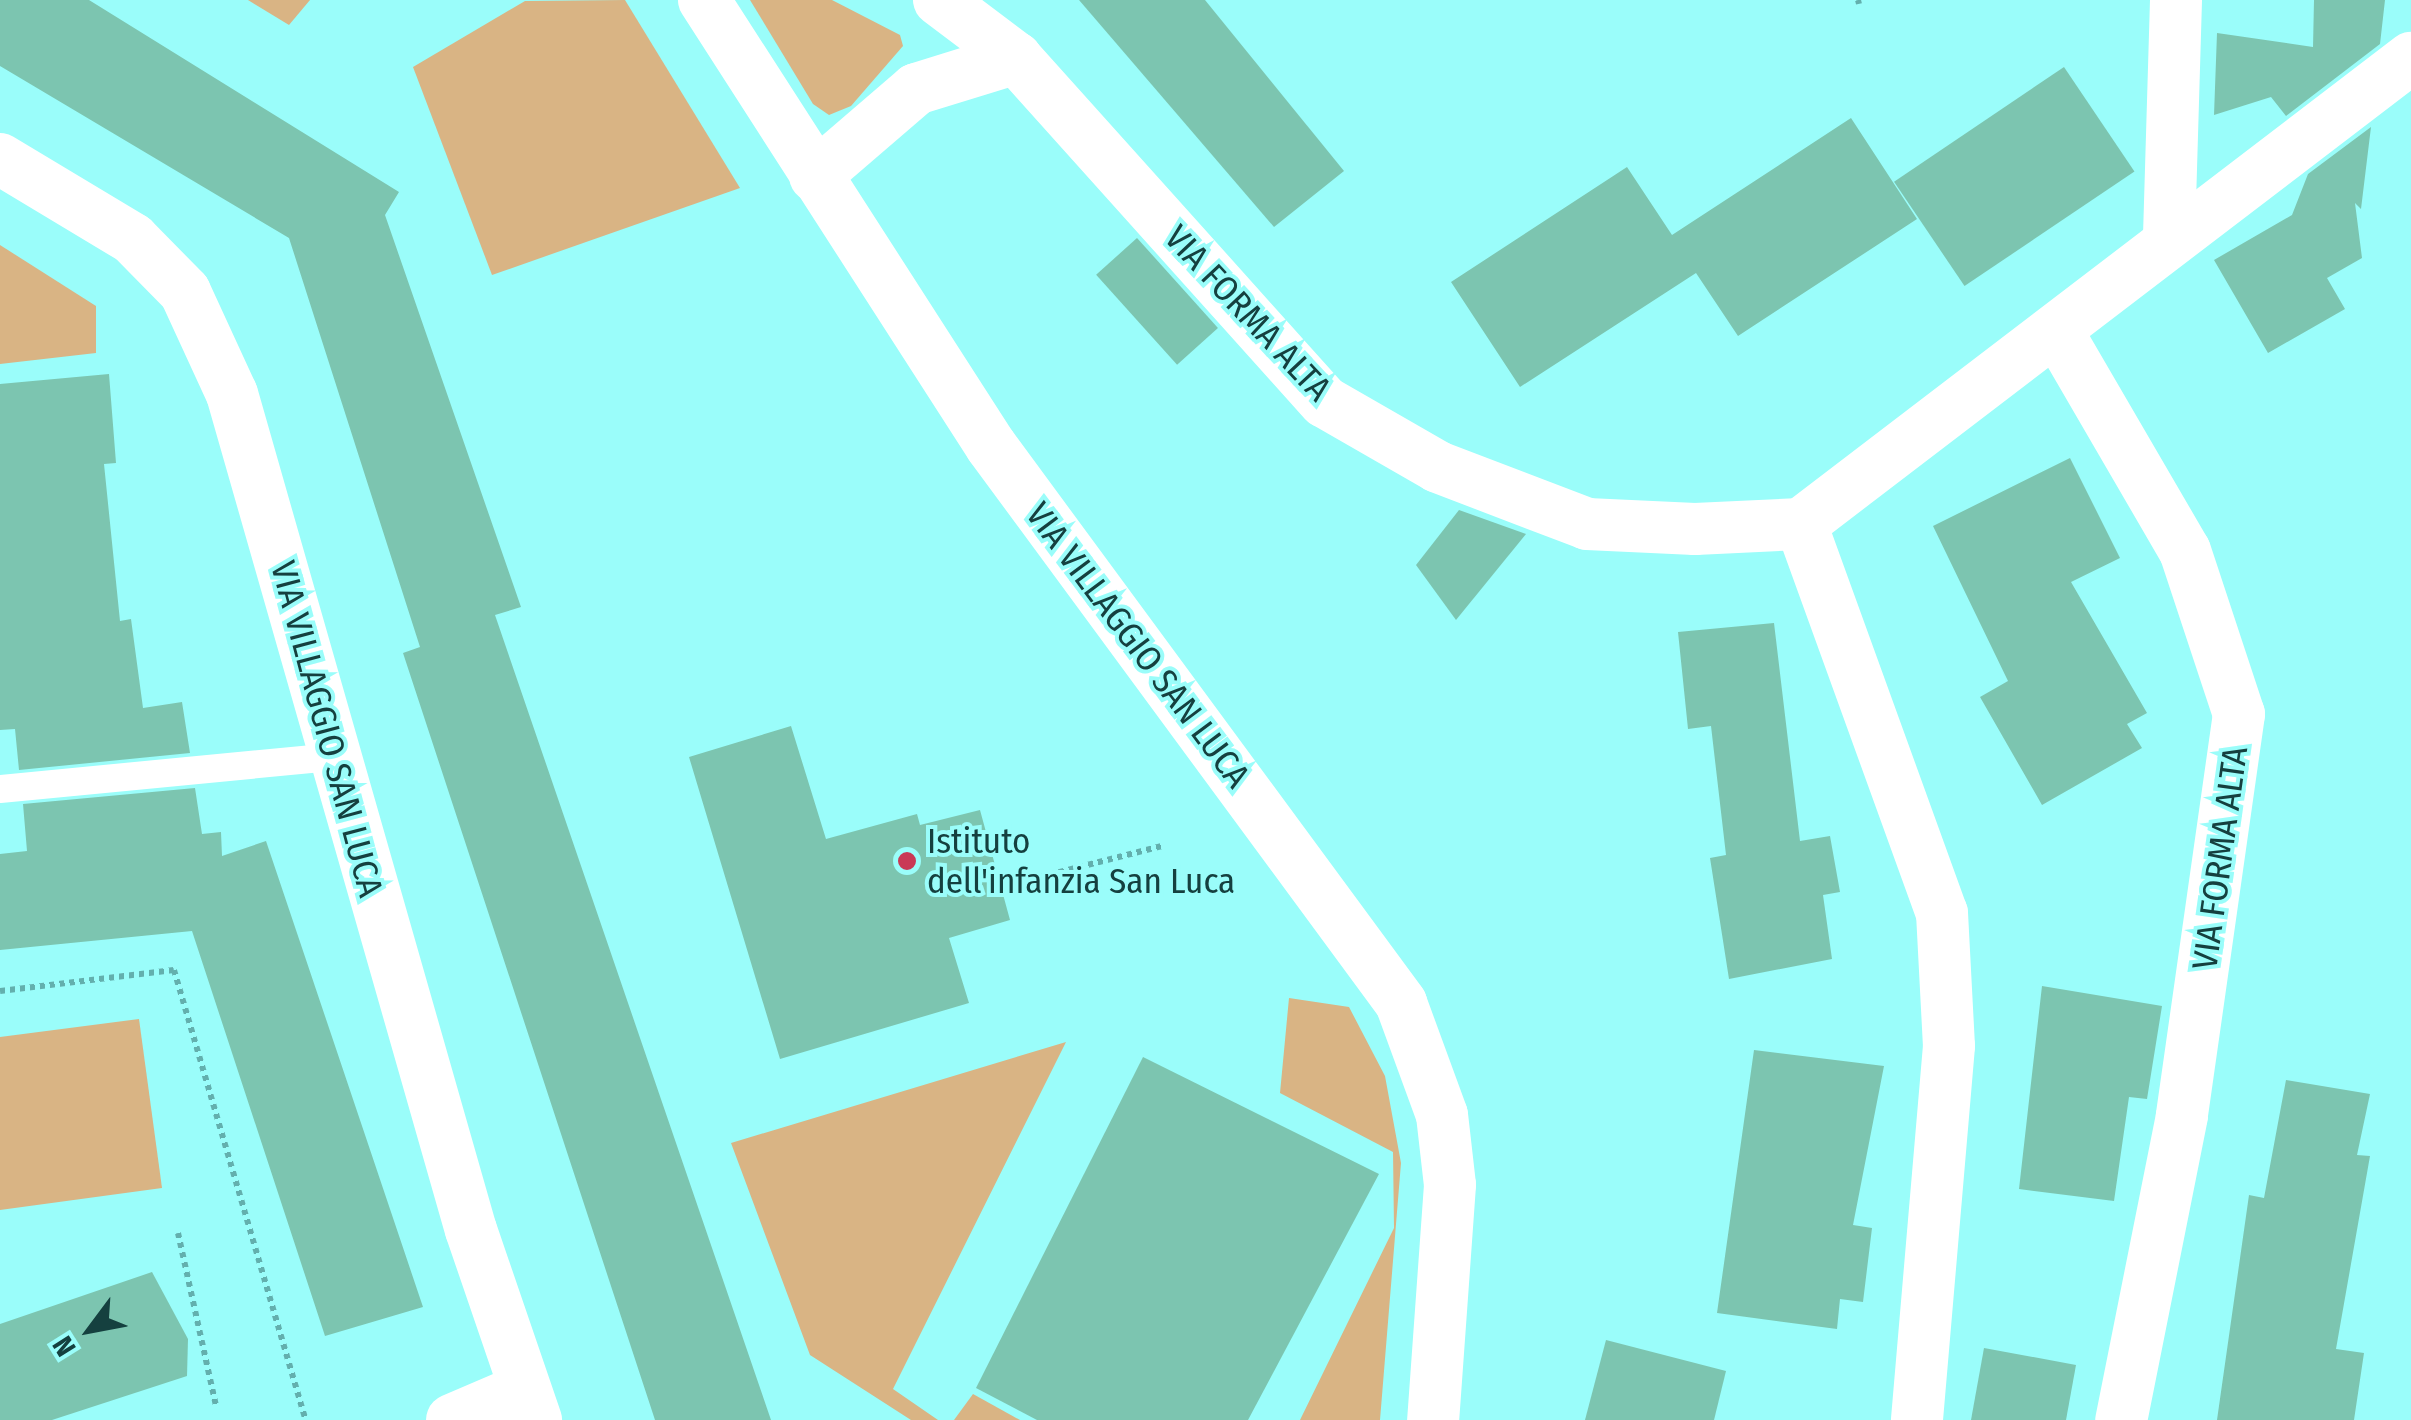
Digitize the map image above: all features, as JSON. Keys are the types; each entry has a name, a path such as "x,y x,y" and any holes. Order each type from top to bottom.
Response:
{"street":[{"name":"VIA VILLAGGIO SAN LUCA","path":"704,0 991,446 1401,1002 1425,1051 1450,1185 1433,1420"},
{"name":"VIA FORMA ALTA","path":"939,0 1016,58 1325,402 1438,467 1587,524 1801,524"},
{"path":"2169,236 2176,0"},
{"path":"816,176 916,89 1016,58"},
{"path":"1917,1420 1949,1046 1942,914 1801,524 2058,332 2169,236 2411,58"},
{"name":"VIA VILLAGGIO SAN LUCA","path":"0,159 133,239 185,292 232,394 332,756 530,1404 452,1420"},
{"name":"VIA FORMA ALTA","path":"2058,332 2185,551 2239,714 2182,1116 2122,1420"}],"lane":[{"path":"0,789 332,756"}],"path":[{"path":"1002,887 1162,846"},
{"path":"0,991 174,970 306,1420"},
{"path":"178,1233 216,1406"}],"shaded area":[{"path":"248,0 310,0 289,25"},
{"path":"625,0 740,188 492,275 413,67 525,1"},
{"path":"750,0 832,0 900,35 903,46 851,106 829,115 813,104"},
{"path":"0,245 96,306 96,353 0,364"},
{"path":"1289,998 1349,1007 1385,1076 1401,1163 1380,1420 1300,1420 1394,1228 1393,1152 1280,1093"},
{"path":"139,1019 162,1188 0,1210 0,1037"},
{"path":"1066,1042 893,1389 938,1420 911,1420 810,1355 731,1143"},
{"path":"973,1394 1020,1420 954,1420"}],"building":[{"path":"0,0 89,0 399,192 385,215 521,607 495,615 771,1420 655,1420 403,653 420,647 289,238 0,66"},
{"path":"1079,0 1205,0 1344,171 1274,227"},
{"path":"2314,0 2385,0 2380,44 2286,116 2271,97 2214,115 2217,33 2313,47"},
{"path":"2064,67 2134,171 1965,286 1894,182"},
{"path":"1851,118 1917,219 1738,336 1696,273 1520,387 1451,282 1627,167 1672,235"},
{"path":"2371,127 2361,209 2355,203 2362,258 2327,278 2345,309 2268,353 2214,260 2292,215 2308,174"},
{"path":"1137,238 1218,328 1177,365 1096,275"},
{"path":"109,374 116,463 104,464 120,621 131,619 143,708 182,702 190,753 19,770 15,729 0,730 0,384"},
{"path":"2070,458 2120,558 2071,582 2147,713 2127,724 2142,748 2042,805 1980,697 2008,681 1933,526"},
{"path":"1459,510 1526,534 1456,620 1416,565"},
{"path":"1774,623 1800,841 1830,836 1840,892 1823,895 1832,959 1729,979 1710,858 1726,855 1711,726 1688,729 1678,632"},
{"path":"791,726 826,839 917,814 920,825 980,810 1010,920 949,938 969,1003 780,1059 689,757"},
{"path":"195,788 202,834 221,832 222,856 266,841 423,1307 325,1336 192,931 0,950 0,854 27,851 23,804"},
{"path":"2042,986 2162,1006 2147,1099 2129,1097 2114,1201 2019,1189"},
{"path":"1754,1050 1884,1066 1853,1225 1872,1228 1863,1302 1840,1299 1837,1329 1717,1313"},
{"path":"1143,1057 1379,1174 1248,1420 1037,1420 976,1388"},
{"path":"2286,1080 2370,1094 2357,1155 2370,1156 2336,1349 2364,1353 2354,1420 2217,1420 2249,1195 2264,1198"},
{"path":"152,1272 188,1339 187,1376 52,1420 0,1420 0,1324"},
{"path":"1606,1340 1726,1371 1714,1420 1585,1420"},
{"path":"1984,1348 2076,1365 2066,1420 1971,1420"}],"place":[{"name":"Istituto dell'infanzia San Luca","path":"907,861"}]}
